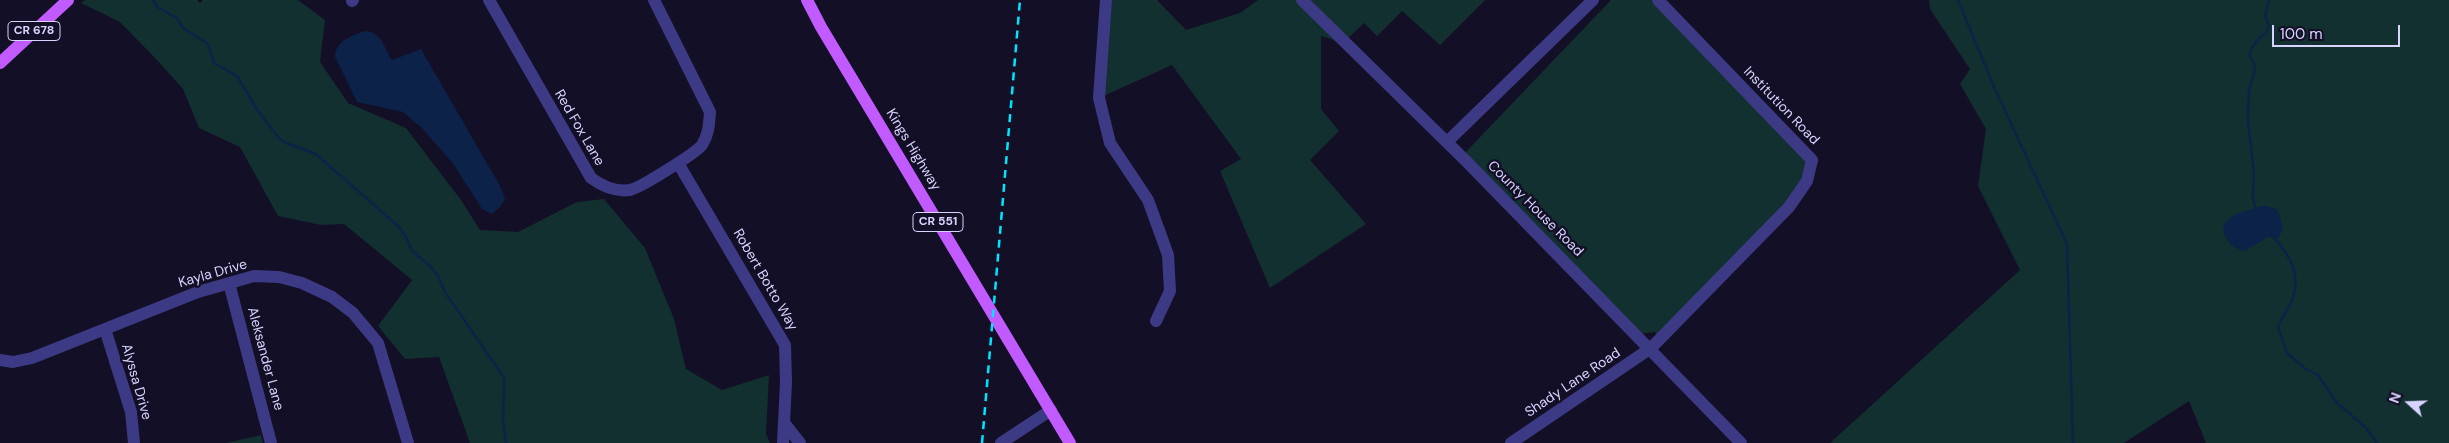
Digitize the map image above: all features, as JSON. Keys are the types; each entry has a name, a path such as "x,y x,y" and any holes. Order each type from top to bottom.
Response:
{"main road":[{"name":"CR 678","path":"0,62 68,0"},
{"name":"Kings Highway","path":"808,0 821,27 1070,443"}],"street":[{"name":"Red Fox Lane","path":"489,0 591,178 608,188 632,190 678,163 701,146 709,131 710,112 654,0"},
{"path":"1106,0 1099,98 1110,143 1148,200 1168,256 1170,291 1156,321"},
{"name":"County House Road","path":"1302,0 1447,142 1651,348 1741,443"},
{"path":"1447,142 1593,0"},
{"name":"Institution Road","path":"1651,348 1789,208 1807,181 1812,160 1658,0"},
{"name":"Robert Botto Way","path":"678,163 785,344 785,424 783,443"},
{"name":"Kayla Drive","path":"0,360 13,362 32,358 198,292 254,276 302,282 332,297 352,314 378,343 408,443"},
{"name":"Aleksander Lane","path":"229,283 271,443"},
{"name":"Alyssa Drive","path":"105,329 131,412 134,443"},
{"name":"Shady Lane Road","path":"1511,443 1651,348"},
{"path":"1001,443 1051,410"},
{"path":"785,424 800,443"}],"green space":[{"path":"85,0 197,0 200,3 203,0 298,0 325,20 320,62 348,103 406,128 461,200 480,230 518,232 577,202 604,199 645,248 674,319 686,369 722,390 769,375 766,434 770,443 470,443 439,357 405,359 378,326 412,280 344,224 321,225 278,216 240,147 199,128 183,89 120,22 81,3"},
{"path":"1104,0 1157,0 1186,30 1240,13 1258,0 1485,0 1440,45 1402,11 1377,36 1364,23 1343,43 1321,36 1321,109 1339,131 1310,160 1366,224 1270,288 1220,171 1241,159 1172,65 1099,98"},
{"path":"1611,0 1651,0 1809,165 1785,208 1658,336 1655,332 1638,334 1461,157"},
{"path":"1929,0 2449,0 2449,443 2206,443 2189,401 2124,443 1830,443 2020,270 1978,186 1986,129 1960,84 1970,69 1930,9"},
{"path":"261,435 263,443 226,443"}],"water":[{"path":"364,31 378,37 392,60 421,49 500,186 505,199 492,214 482,209 454,165 422,128 403,112 357,102 335,57 341,43 349,37"},
{"path":"2261,206 2278,210 2283,227 2279,238 2268,237 2245,251 2239,249 2229,242 2226,237 2224,227 2226,222 2235,215"}],"waterway":[{"path":"153,0 157,7 177,18 183,28 208,44 214,63 237,76 256,108 279,138 286,143 316,154 398,226 405,235 412,251 430,266 438,276 445,292 504,378 503,421 506,443"},
{"path":"1958,0 1994,87 2067,244 2073,443"},
{"path":"2256,211 2253,198 2254,173 2248,121 2249,89 2255,71 2254,63 2249,54 2256,41 2267,32 2269,25 2265,16 2269,0"},
{"path":"2272,236 2289,258 2295,274 2295,291 2278,328 2287,353 2304,368 2318,375 2337,403 2365,427 2377,443"}],"railway":[{"path":"982,443 1020,0"}]}
